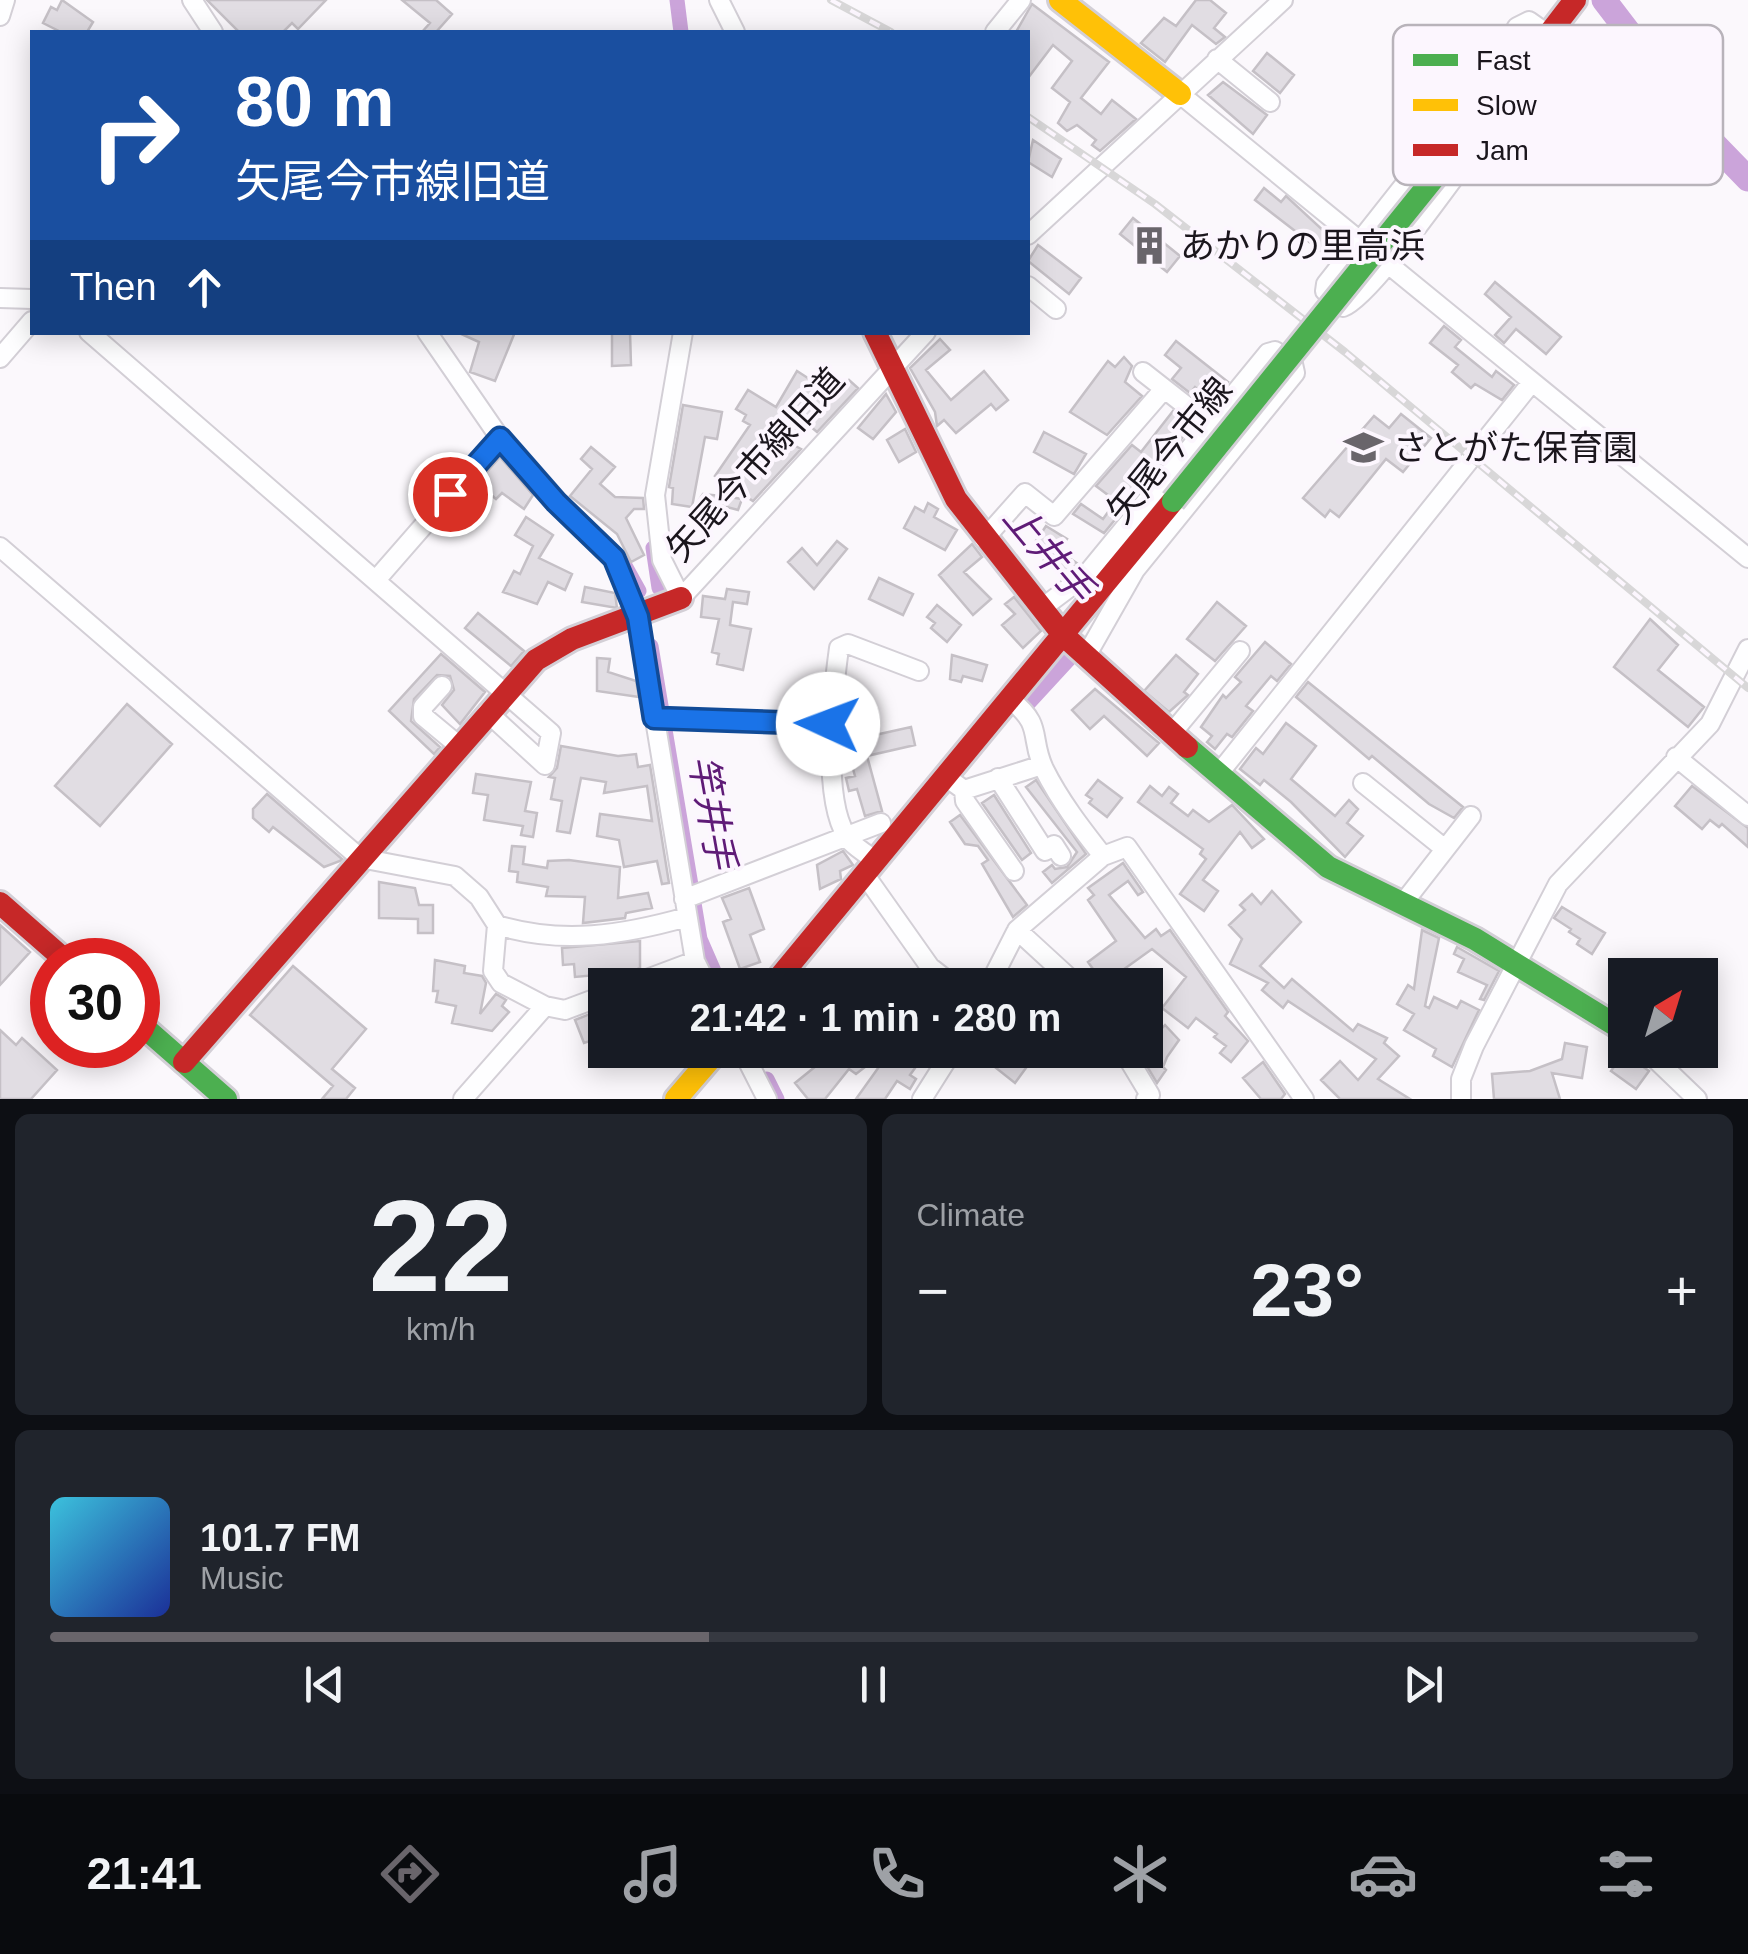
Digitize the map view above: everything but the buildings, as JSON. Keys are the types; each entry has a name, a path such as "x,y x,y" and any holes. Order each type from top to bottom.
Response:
{"street":[{"path":"0,16 5,0"},
{"path":"192,0 213,30"},
{"path":"720,0 734,30"},
{"path":"997,30 1021,0"},
{"path":"1060,0 1748,558"},
{"path":"1030,233 1283,0"},
{"name":"矢尾今市線","path":"1555,25 1575,0"},
{"path":"1217,60 1270,102"},
{"path":"1404,185 1326,284 1325,291 1343,307 1352,304 1447,185"},
{"name":"矢尾今市線","path":"787,968 870,868 955,784 1011,700 1429,185"},
{"path":"1030,288 1056,309"},
{"path":"0,298 30,299"},
{"path":"0,358 30,323"},
{"path":"92,335 550,733 545,765 486,712"},
{"path":"429,335 500,438 556,502 614,558 638,617 685,908 699,968"},
{"path":"681,335 654,495 662,560 681,598"},
{"path":"876,335 956,499 984,539 1086,658 1328,868 1360,886 1404,902 1608,1021"},
{"name":"矢尾今市線旧道","path":"184,1062 504,692 559,643 681,598 890,366 923,335"},
{"path":"1042,608 1086,574 1268,353 1276,350 1293,364 1294,373 1136,570 1086,658"},
{"path":"1143,372 1202,420"},
{"path":"1220,772 1532,382"},
{"path":"984,539 1026,492 1054,516 1164,389"},
{"path":"376,580 500,438"},
{"path":"0,546 360,858 455,876 479,898 497,925 494,971 500,983 544,1006 565,1010 588,1001"},
{"path":"919,671 848,644 839,648 828,724 836,798 848,840 870,868 873,881 931,968"},
{"path":"1460,1099 1461,1079 1474,1046 1519,966 1558,884 1710,724 1748,649"},
{"path":"1172,733 1240,651"},
{"path":"442,686 424,708 423,716 458,745"},
{"path":"1011,700 1031,716 1042,765 1070,815 1102,856"},
{"path":"654,718 828,724"},
{"path":"1676,758 1748,816"},
{"path":"1014,872 955,784 998,778 1042,765"},
{"path":"998,778 1044,851 1054,845 1061,856"},
{"path":"1363,783 1445,849"},
{"path":"1404,902 1471,816"},
{"path":"497,925 557,937 621,936 881,823"},
{"path":"998,968 1017,930 1102,856 1128,847 1304,1099"},
{"path":"0,903 40,938"},
{"path":"1017,930 1058,968"},
{"path":"675,968 695,960"},
{"path":"462,1099 544,1006"},
{"path":"160,1041 226,1099"},
{"path":"676,1099 703,1068"},
{"path":"751,1068 767,1099"},
{"path":"922,1099 942,1068"},
{"path":"1134,1068 1150,1096 1146,1099"},
{"path":"1665,1068 1697,1099"}],"waterway":[{"path":"677,0 681,30"},
{"path":"1604,0 1623,25"},
{"path":"1723,153 1748,179"},
{"path":"653,548 659,588"},
{"name":"竿井手","path":"624,564 639,591"},
{"name":"上井手","path":"1028,722 1025,707 1083,644"},
{"name":"竿井手","path":"651,646 700,939 713,968"},
{"name":"竿井手","path":"767,1079 777,1099"}],"railway":[{"path":"831,0 887,30"},
{"path":"1030,118 1155,204 1345,352 1748,688"}],"traffic: fast":[{"path":"1173,501 1428,185"},
{"path":"1187,747 1328,867 1475,939 1608,1021"},
{"path":"160,1041 226,1099"}],"traffic: slow":[{"path":"1060,0 1180,94"},
{"path":"676,1099 703,1068"}],"traffic: jam":[{"path":"1556,25 1575,0"},
{"path":"876,335 956,499 1063,635 1187,747"},
{"path":"787,968 1173,501"},
{"path":"184,1062 536,660 572,639 681,598"},
{"path":"0,903 40,938"}],"place":[{"name":"あかりの里高浜","path":"1150,245"},
{"name":"さとがた保育園","path":"1363,447"}],"route":[{"path":"450,494 500,438 556,502 614,558 638,617 654,718 828,724"}]}
